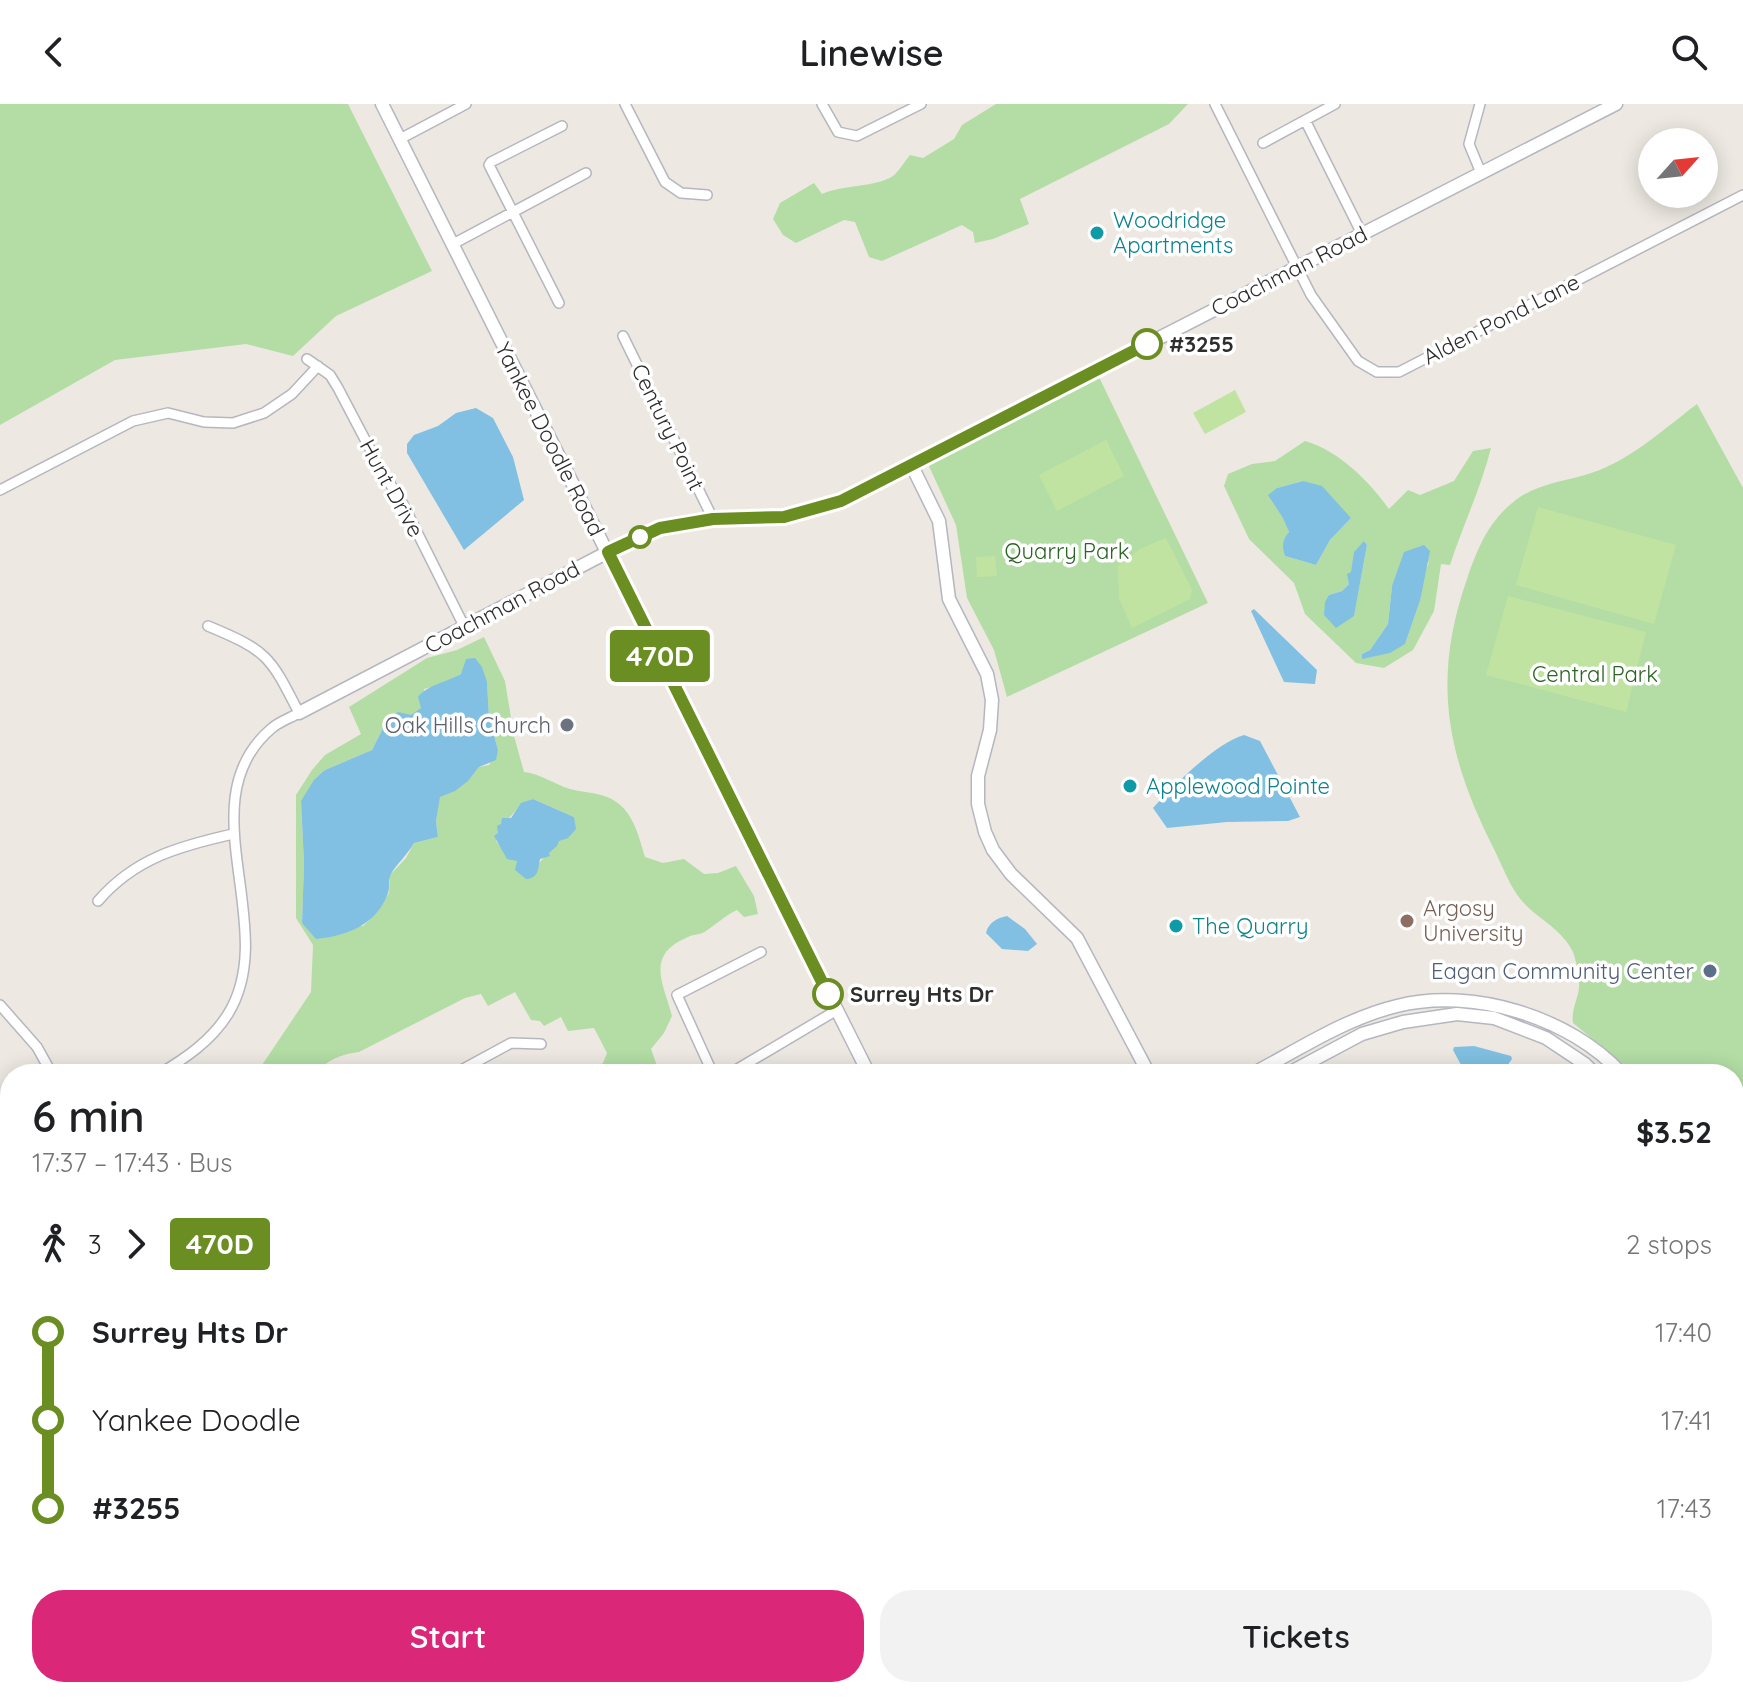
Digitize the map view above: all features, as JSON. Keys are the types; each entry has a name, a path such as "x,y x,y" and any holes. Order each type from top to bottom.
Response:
{"street":[{"name":"Yankee Doodle Road","path":"382,104 864,1064"},
{"path":"400,139 466,104"},
{"path":"625,104 665,182 681,193 707,195"},
{"path":"822,104 838,132 857,136 921,104"},
{"name":"Alden Pond Lane","path":"1215,104 1311,295 1358,361 1377,372 1399,372 1743,195"},
{"path":"1263,143 1335,104"},
{"path":"1480,104 1469,144 1481,173"},
{"name":"Coachman Road","path":"176,1064 211,1037 229,1013 242,983 247,949 233,834 238,775 253,747 274,726 660,528 713,519 784,517 841,501 1616,104"},
{"path":"1306,122 1362,234"},
{"path":"559,303 489,165 562,126"},
{"path":"453,244 586,173"},
{"name":"Century Point","path":"623,336 713,519"},
{"name":"Hunt Drive","path":"307,359 330,375 338,388 380,468 403,504 464,626"},
{"path":"0,490 133,421 168,413 204,422 233,423 264,413 292,394 318,366"},
{"path":"911,464 939,521 949,599 987,674 992,700 990,730 978,776 978,804 985,832 993,850 1011,874 1077,938 1091,959 1144,1064"},
{"path":"208,626 255,647 274,664 299,713"},
{"path":"98,901 123,875 175,848 233,834"},
{"path":"708,1064 677,995 761,952"},
{"path":"1271,1064 1355,1021 1397,1006 1443,1000 1478,1002 1529,1016 1585,1043 1613,1064"},
{"path":"0,1005 37,1047 46,1064"},
{"path":"746,1064 837,1010"},
{"path":"1306,1064 1362,1034 1403,1022 1457,1014 1494,1018 1546,1038 1585,1064"},
{"path":"471,1064 511,1043 541,1044"}],"green space":[{"path":"0,104 348,104 432,271 336,316 293,356 246,344 115,360 0,425"},
{"path":"996,104 1188,104 1169,124 1020,199 1029,224 993,239 975,243 973,232 962,225 882,261 869,257 855,222 844,220 796,243 783,235 773,219 780,203 814,183 822,194 886,180 910,155 923,158 954,139 962,125"},
{"name":"Quarry Park","path":"1099,377 1208,603 1007,697 994,650 967,598 956,525 928,464 973,438"},
{"path":"1235,390 1246,412 1205,434 1193,413"},
{"name":"Central Park","path":"1697,404 1743,488 1743,1064 1623,1064 1573,1023 1579,983 1573,952 1568,943 1518,896 1508,879 1464,780 1449,716 1447,683 1456,615 1480,545 1492,525 1507,507 1526,493 1597,471 1649,441"},
{"path":"1106,440 1124,476 1057,511 1039,475"},
{"path":"1305,441 1317,445 1352,468 1389,509 1408,490 1420,495 1454,481 1473,451 1491,448 1450,565 1441,564 1434,611 1413,650 1384,668 1356,663 1305,614 1294,583 1249,539 1224,486 1228,474 1252,464 1275,461","holes":["1303,481 1351,518 1330,540 1316,565 1285,556 1289,533 1277,488","1364,541 1367,545 1354,615 1329,595 1342,591 1349,584","1429,562 1405,644 1362,654 1370,650 1388,624 1392,586"]},
{"path":"1538,507 1676,545 1654,624 1516,585"},
{"path":"1166,538 1192,590 1190,599 1132,628 1119,598 1118,566 1140,549"},
{"path":"995,556 997,576 977,577 976,557"},
{"path":"1508,596 1646,632 1626,712 1486,675"},
{"path":"484,637 505,681 514,736 524,772 570,789 601,795 619,804 631,819 645,857 663,863 684,859 704,874 718,873 736,866 754,896 758,914 744,917 737,910 666,952 660,970 672,1016 651,1049 656,1064 601,1064 607,1053 594,1028 568,1031 561,1017 544,1026 540,1021 531,1020 515,992 488,1006 481,994 465,998 359,1052 346,1054 326,1064 263,1064 311,992 313,945 296,918 296,795 325,755 361,734 349,707 427,658 457,650","holes":["461,674 487,682 489,717 498,750 489,765 479,767 462,785 439,797 438,837 414,843 406,858 390,875 389,893 378,911 363,926 302,923 304,863 301,801 325,770 372,750 387,720 411,716 422,708 424,689 444,684","533,799 574,817 559,841 539,863 513,859 496,841 501,824"]}],"water":[{"path":"476,408 493,418 513,457 524,500 464,550 407,453 407,444 414,435 438,426 456,413"},
{"path":"1303,481 1322,486 1351,518 1330,540 1316,565 1285,556 1283,544 1289,532 1268,495 1277,488"},
{"path":"1364,541 1367,545 1354,616 1336,628 1324,615 1325,602 1329,595 1342,591 1349,584 1347,574 1351,572 1354,552"},
{"path":"1424,545 1430,551 1420,601 1405,644 1390,653 1362,659 1362,654 1370,650 1388,624 1392,586 1404,552"},
{"path":"1254,609 1317,670 1315,684 1284,682 1251,611"},
{"path":"475,658 487,682 489,717 498,750 496,760 479,767 455,791 440,797 436,821 438,837 414,843 391,874 383,904 368,921 349,932 316,939 302,923 304,863 301,801 314,780 325,770 372,750 387,720 398,712 411,715 421,708 418,697 422,693 461,674 466,659"},
{"path":"1244,735 1260,741 1300,817 1288,821 1227,822 1167,828 1153,808 1208,756"},
{"path":"533,799 574,817 576,829 568,838 559,841 549,853 550,856 540,859 536,875 526,879 515,870 517,861 507,859 494,836 498,833 497,826 502,818 511,818 521,803"},
{"path":"1007,916 1025,929 1037,944 1028,951 1002,949 986,933 989,926"},
{"path":"1474,1046 1511,1056 1512,1059 1508,1064 1461,1064 1454,1047"}],"bus line":[{"name":"470D","path":"828,994 608,552 660,528 713,519 784,517 841,501 1147,344"}],"place":[{"name":"Woodridge Apartments","path":"1097,233"},
{"name":"#3255","path":"1147,344"},
{"name":"Oak Hills Church","path":"567,725"},
{"name":"Applewood Pointe","path":"1130,786"},
{"name":"Argosy University","path":"1407,921"},
{"name":"The Quarry","path":"1176,926"},
{"name":"Eagan Community Center","path":"1710,971"},
{"name":"Surrey Hts Dr","path":"828,994"}]}
